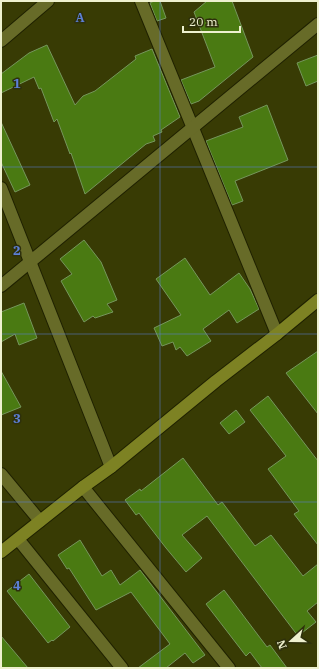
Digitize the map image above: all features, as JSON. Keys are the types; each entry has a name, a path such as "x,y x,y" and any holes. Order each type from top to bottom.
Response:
{"street":[{"path":"1,41 48,1"},
{"path":"140,1 278,334"},
{"path":"1,286 318,24"},
{"path":"1,188 111,467"},
{"path":"1,552 83,487 111,467 216,381 278,334 318,300"},
{"path":"1,474 40,521"},
{"path":"83,487 229,668"},
{"path":"18,539 122,668"}],"building":[{"path":"160,1 166,18 157,21 150,3"},
{"path":"207,1 232,1 253,57 199,101 191,104 181,80 215,67 194,12"},
{"path":"47,45 75,105 83,96 95,91 136,59 135,56 152,49 180,117 161,130 162,132 153,136 155,141 146,144 85,194 71,153 70,154 57,119 54,122 41,88 39,89 34,77 1,93 1,74 29,53"},
{"path":"318,55 318,81 306,86 297,63"},
{"path":"267,105 288,160 235,181 243,201 232,205 206,141 243,127 239,117"},
{"path":"1,122 30,185 15,192 1,162"},
{"path":"84,240 101,262 117,300 107,304 113,312 95,318 93,316 84,322 61,281 72,274 60,259"},
{"path":"185,258 210,295 239,273 250,289 259,309 237,323 229,310 203,329 211,341 187,356 180,347 176,350 173,342 162,346 154,328 181,315 156,279"},
{"path":"24,303 37,338 19,345 15,334 1,342 1,312"},
{"path":"318,351 318,414 286,373"},
{"path":"1,371 21,407 1,415"},
{"path":"268,396 318,461 318,545 294,514 299,511 268,469 286,456 250,410"},
{"path":"236,410 245,422 229,434 220,423"},
{"path":"183,458 218,505 222,502 255,546 271,535 303,576 318,564 318,602 307,611 316,622 298,636 207,516 182,535 202,558 186,572 139,513 136,515 125,500 140,489 141,491"},
{"path":"80,540 102,576 111,570 120,585 140,570 205,655 193,663 185,653 166,668 138,668 170,644 131,592 96,610 69,568 67,569 58,555"},
{"path":"29,574 70,627 53,641 52,640 48,643 7,591"},
{"path":"224,590 267,647 270,645 287,668 262,668 250,652 246,656 206,604"},
{"path":"1,636 28,668 1,668"}]}
